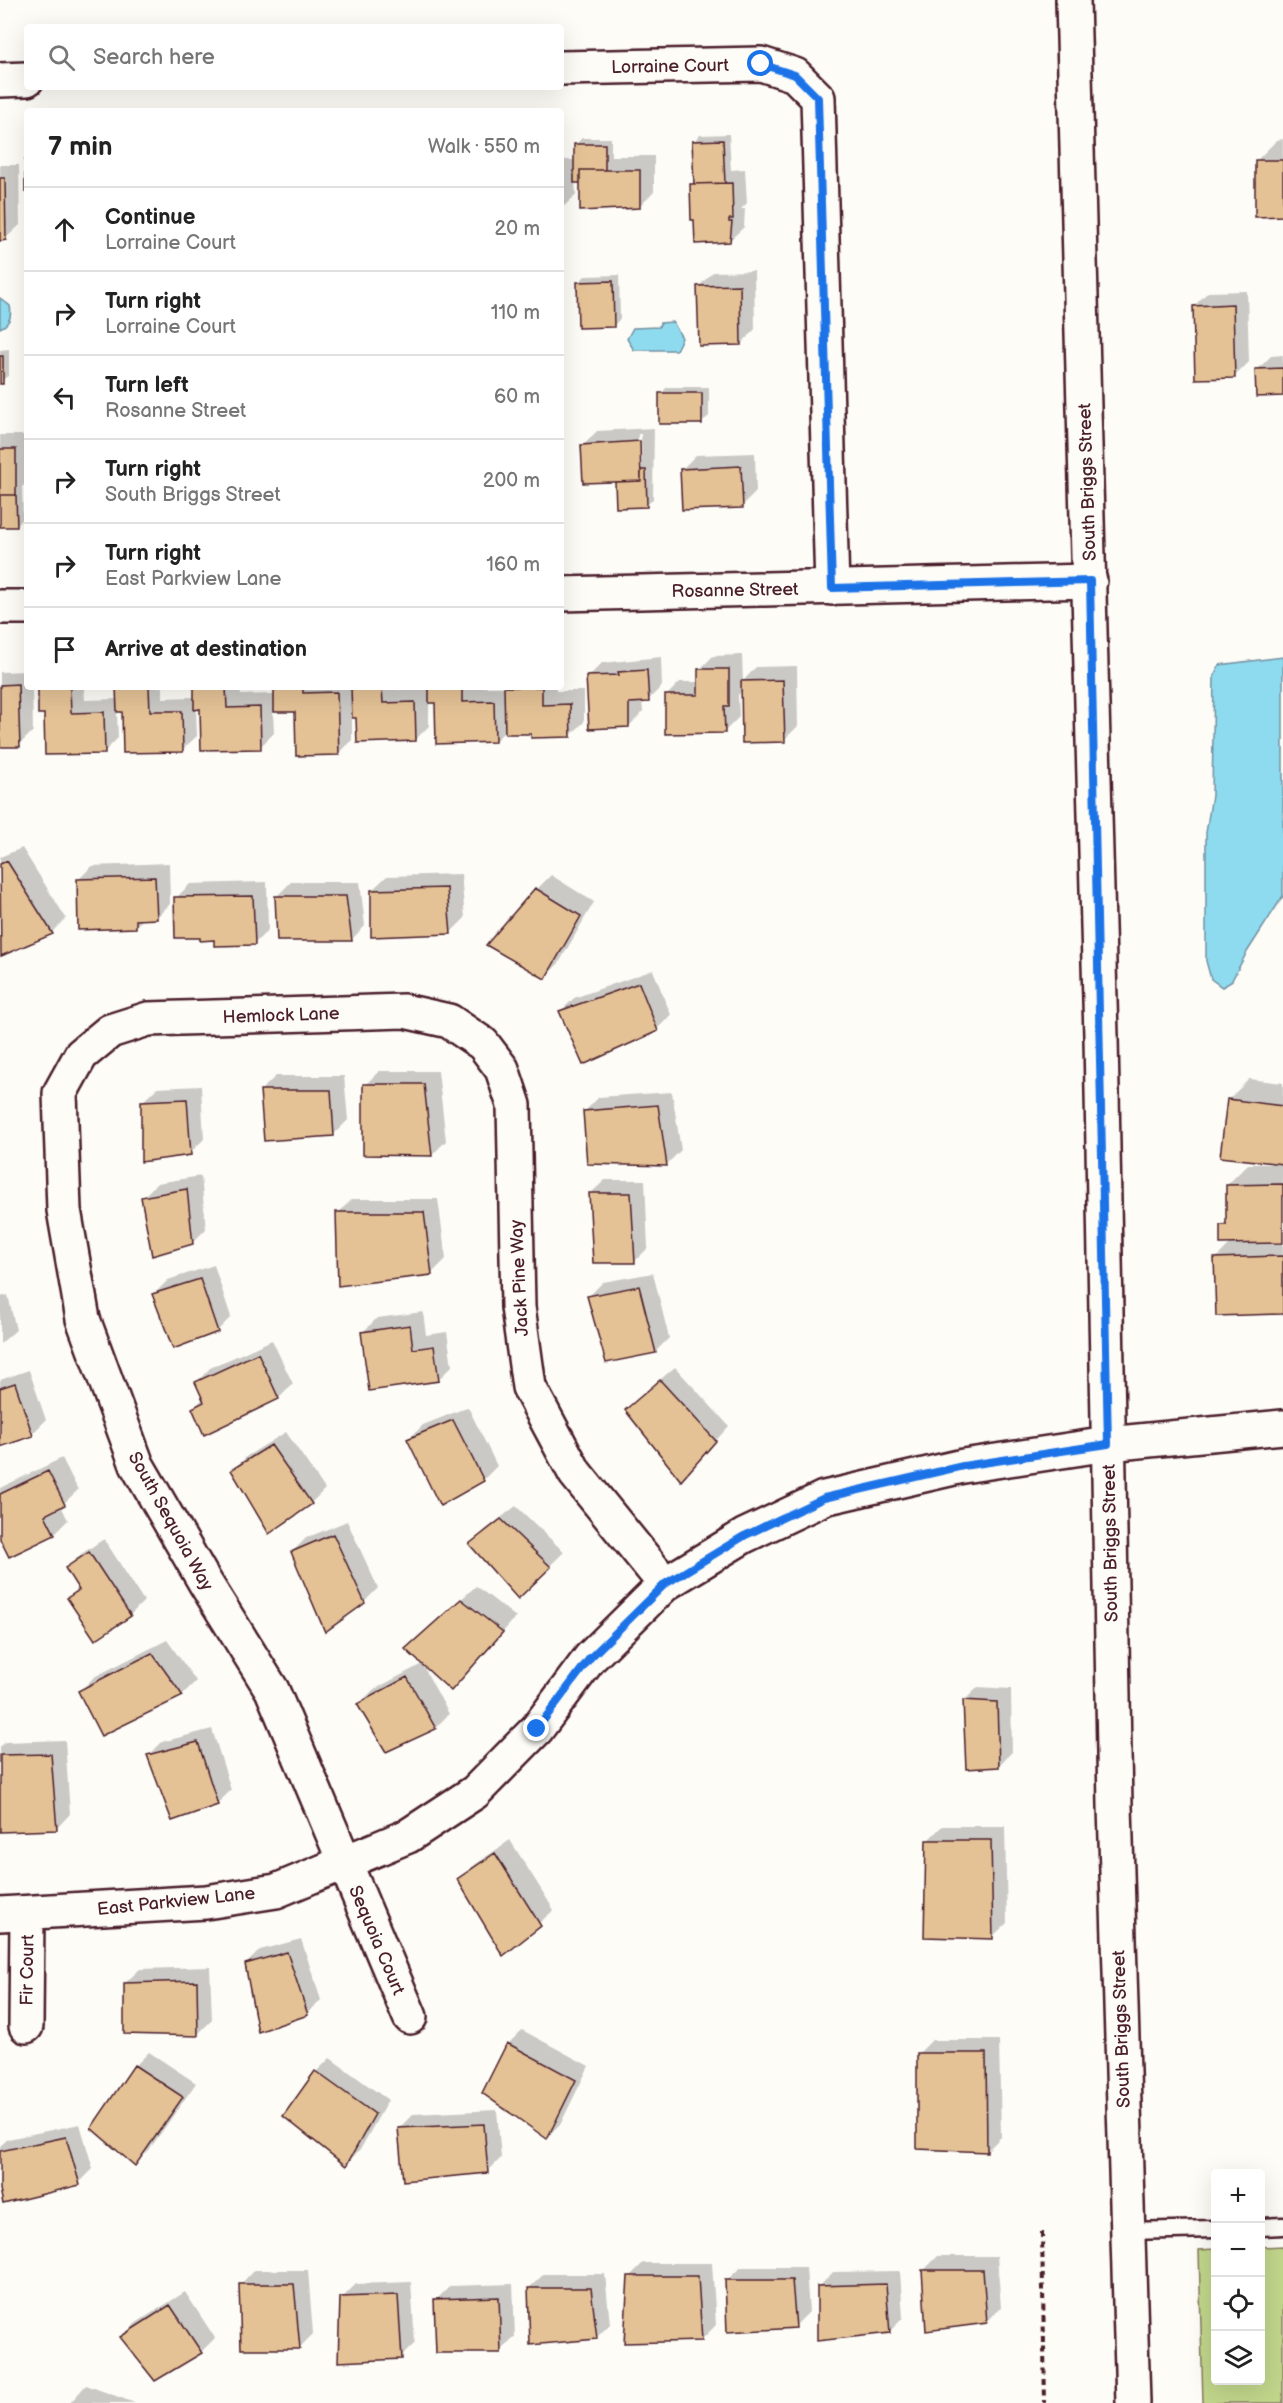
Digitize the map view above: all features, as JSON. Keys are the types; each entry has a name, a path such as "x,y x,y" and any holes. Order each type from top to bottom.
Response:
{"street":[{"name":"South Briggs Street","path":"1073,0 1090,581 1115,1806 1133,2403"},
{"name":"Lorraine Court","path":"564,68 761,64 795,75 818,98 832,588"},
{"path":"0,80 24,79"},
{"name":"Rosanne Street","path":"564,594 1090,581"},
{"path":"0,608 24,607"},
{"name":"Hemlock Lane","path":"81,1055 110,1030 148,1019 404,1011 449,1021 483,1044"},
{"name":"Jack Pine Way","path":"483,1044 502,1069 514,1105 518,1307 529,1387 575,1473 665,1584"},
{"name":"South Sequoia Way","path":"81,1055 60,1093 64,1210 83,1319 137,1466 206,1584 272,1690 343,1862"},
{"name":"East Parkview Lane","path":"14,1914 206,1902 276,1891 408,1836 476,1792 537,1729 590,1658 665,1584 744,1536 824,1498 963,1466 1108,1444 1283,1427"},
{"name":"Sequoia Court","path":"343,1862 411,2017"},
{"name":"Fir Court","path":"14,1914 26,2026"}],"lane":[{"path":"1265,2228 1283,2226"},
{"path":"1127,2231 1211,2229"}],"path":[{"path":"1042,2232 1045,2403"}],"green space":[{"path":"1283,2246 1283,2403 1203,2403 1199,2250 1211,2249 1211,2385 1265,2385 1265,2247"}],"water":[{"path":"0,298 10,306 11,313 8,322 0,328"},
{"path":"673,322 682,338 676,350 634,350 627,339 633,328 659,327 660,323"},
{"path":"1283,657 1283,896 1247,952 1231,982 1222,987 1211,979 1206,961 1206,833 1212,795 1214,677 1219,665"}],"building":[{"path":"723,140 725,183 694,184 692,141"},
{"path":"574,144 605,144 605,170 580,170 580,183 574,183"},
{"path":"1255,160 1283,160 1283,216 1255,217"},
{"path":"580,170 640,170 640,208 580,211"},
{"path":"0,178 5,178 6,240 0,241"},
{"path":"732,183 733,219 729,219 729,222 732,222 730,242 695,244 694,220 691,220 690,184"},
{"path":"613,281 614,327 578,328 577,282"},
{"path":"740,285 741,345 699,346 697,286"},
{"path":"1233,304 1235,378 1195,379 1193,306"},
{"path":"0,356 3,356 3,384 0,384"},
{"path":"1283,368 1283,396 1256,397 1255,369"},
{"path":"659,393 702,393 702,424 659,424"},
{"path":"640,441 641,481 583,483 581,445"},
{"path":"0,449 16,449 16,495 0,495"},
{"path":"741,466 743,508 682,510 680,469"},
{"path":"641,470 646,470 647,507 616,508 615,482 641,481"},
{"path":"0,495 16,495 17,527 0,527"},
{"path":"698,669 729,669 729,706 724,706 725,733 665,734 665,695 698,695"},
{"path":"647,670 649,702 629,703 629,727 589,729 586,676 619,675 618,672"},
{"path":"783,680 785,742 742,743 741,681"},
{"path":"18,684 20,747 0,747 0,685"},
{"path":"38,690 70,690 71,713 104,712 105,754 45,755 44,714 38,714"},
{"path":"116,690 149,690 150,711 182,711 183,752 123,753 122,712 117,712"},
{"path":"194,690 226,690 227,708 260,707 261,749 201,750 200,709 194,710"},
{"path":"274,690 303,690 303,693 337,692 339,755 296,756 295,712 274,712"},
{"path":"351,690 382,690 383,703 415,702 416,741 357,743 356,718 352,718"},
{"path":"429,690 462,690 462,702 494,701 495,742 436,744 435,703 429,703"},
{"path":"504,690 542,690 542,705 570,704 571,737 531,738 531,734 505,734"},
{"path":"7,861 53,934 1,956 0,864"},
{"path":"155,877 157,919 136,920 136,928 78,930 77,879"},
{"path":"447,888 451,934 371,937 371,890"},
{"path":"535,888 581,916 545,979 486,945"},
{"path":"253,896 255,945 214,946 214,940 175,938 174,897"},
{"path":"275,896 346,896 352,941 277,941"},
{"path":"639,983 658,1031 583,1065 559,1011"},
{"path":"363,1084 424,1084 432,1156 363,1155"},
{"path":"260,1090 331,1090 334,1136 264,1141"},
{"path":"187,1099 191,1155 141,1162 141,1101"},
{"path":"1227,1099 1283,1106 1283,1164 1220,1157"},
{"path":"658,1105 667,1166 587,1164 583,1111"},
{"path":"1283,1184 1283,1243 1220,1244 1220,1225 1226,1225 1226,1185"},
{"path":"187,1189 193,1244 152,1256 141,1197"},
{"path":"589,1193 631,1193 635,1263 593,1263"},
{"path":"336,1212 424,1212 432,1275 338,1286"},
{"path":"1283,1256 1283,1314 1216,1316 1214,1258"},
{"path":"200,1279 218,1332 173,1349 152,1294"},
{"path":"639,1286 656,1353 606,1363 587,1296"},
{"path":"410,1325 413,1349 434,1346 439,1381 369,1391 361,1332"},
{"path":"258,1353 279,1399 204,1435 192,1408 204,1402 195,1382"},
{"path":"660,1380 716,1441 681,1481 625,1410"},
{"path":"15,1383 33,1436 0,1447 0,1388"},
{"path":"453,1420 484,1481 440,1506 407,1439"},
{"path":"271,1445 312,1504 269,1534 231,1470"},
{"path":"48,1471 65,1505 45,1515 55,1535 9,1557 0,1539 0,1494"},
{"path":"501,1519 551,1567 518,1599 469,1544"},
{"path":"333,1534 365,1603 325,1632 291,1552"},
{"path":"89,1552 131,1616 95,1640 67,1598 79,1590 65,1568"},
{"path":"461,1599 503,1632 451,1691 405,1649"},
{"path":"152,1653 183,1696 101,1736 78,1691"},
{"path":"407,1677 436,1729 386,1752 357,1704"},
{"path":"963,1700 997,1702 999,1767 966,1769"},
{"path":"198,1742 218,1805 172,1821 147,1755"},
{"path":"51,1754 57,1830 0,1832 0,1755"},
{"path":"926,1840 991,1840 993,1939 924,1937"},
{"path":"495,1853 541,1926 503,1956 457,1879"},
{"path":"287,1952 308,2015 258,2032 245,1964"},
{"path":"197,1981 198,2036 124,2034 124,1983"},
{"path":"507,2043 576,2080 547,2139 482,2093"},
{"path":"917,2053 986,2053 987,2152 917,2149"},
{"path":"134,2065 183,2097 135,2166 91,2128"},
{"path":"315,2071 375,2114 346,2166 283,2116"},
{"path":"484,2124 488,2173 403,2181 398,2128"},
{"path":"66,2137 80,2185 3,2204 0,2189 0,2151"},
{"path":"922,2270 983,2270 987,2323 926,2331"},
{"path":"628,2276 698,2276 702,2341 624,2343"},
{"path":"725,2280 792,2280 796,2328 727,2332"},
{"path":"239,2284 294,2284 300,2349 241,2349"},
{"path":"886,2284 890,2333 817,2341 817,2286"},
{"path":"528,2288 591,2288 597,2339 530,2345"},
{"path":"398,2295 402,2359 338,2362 340,2297"},
{"path":"499,2297 501,2353 436,2353 434,2299"},
{"path":"170,2305 202,2353 155,2381 120,2337"}],"route":[{"path":"537,1729 590,1658 665,1584 744,1536 824,1498 963,1466 1108,1444 1090,581 832,588 818,98 795,75 761,64"}]}
